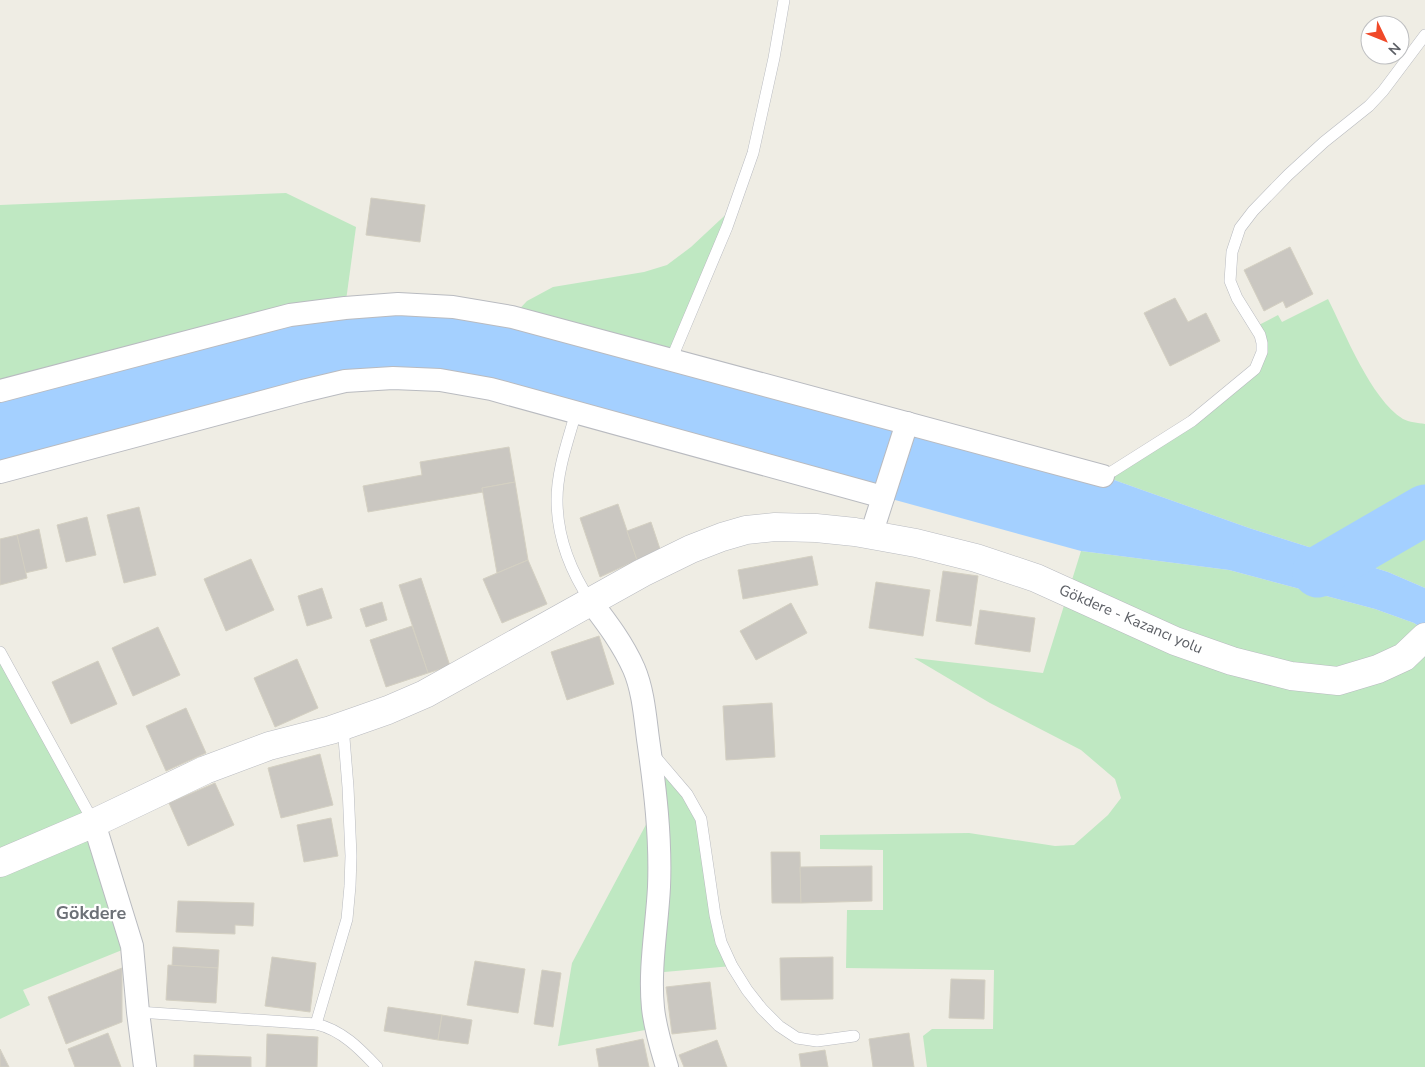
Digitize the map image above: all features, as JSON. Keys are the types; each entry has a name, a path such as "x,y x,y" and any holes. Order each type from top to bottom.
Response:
{"street":[{"path":"0,391 290,315 398,304 453,308 512,317 671,360 904,432 1103,476"},
{"path":"0,472 232,409 345,381 392,378 440,380 491,389 886,489"},
{"path":"871,535 904,432"},
{"name":"Gökdere - Kazancı yolu","path":"0,863 205,770 269,746 343,726 425,694 691,549 746,530 775,526 816,528 916,543 976,558 1036,578 1176,642 1232,661 1291,676 1338,681 1378,669 1404,657 1425,636"},
{"path":"591,602 623,645 635,671 643,700 657,804 660,850 653,965 653,1007 658,1040 667,1067"},
{"path":"94,822 132,946 145,1067"}],"lane":[{"path":"671,360 727,227 753,153 774,58 784,0"},
{"path":"1103,476 1192,421 1255,369 1262,352 1260,335 1237,298 1230,281 1232,252 1240,228 1253,211 1288,175 1324,142 1369,106 1383,91 1425,35"},
{"path":"576,412 561,466 557,500 561,534 570,562 581,587 591,602"},
{"path":"0,652 94,822"},
{"path":"316,1024 347,919 350,886 351,856 343,726"},
{"path":"650,750 687,794 701,819 715,915 721,942 732,966 747,990 779,1026 797,1038 817,1041 854,1036"},
{"path":"138,1012 325,1026 354,1044 377,1067"}],"green space":[{"path":"286,193 356,227 345,308 0,391 0,205"},
{"path":"735,206 671,360 512,317 527,301 553,287 644,272 667,265 691,247"},
{"path":"1328,299 1360,364 1380,397 1403,419 1425,424 1425,588 1388,572 1249,528 1103,476 1192,421 1259,362 1255,327 1278,315 1282,322"},
{"path":"1081,551 1229,570 1375,609 1414,623 1425,630 1425,1067 927,1067 923,1036 932,1029 993,1029 994,970 846,968 847,910 883,910 883,850 820,849 820,835 969,833 1055,846 1074,845 1108,815 1121,798 1115,779 1081,750 990,703 914,658 1043,673"},
{"path":"0,652 94,823 132,946 23,990 30,1005 0,1019"},
{"path":"650,750 701,819 715,915 732,966 653,973 656,1028 558,1046 572,963 657,804"}],"water":[{"path":"453,307 1103,476 1249,528 1388,572 1425,588 1425,630 1414,623 1375,609 1229,570 1081,551 491,389 393,378 0,472 0,391 290,315"}],"building":[{"path":"371,198 425,205 420,242 366,235"},
{"path":"1290,247 1313,294 1286,308 1283,301 1264,311 1244,270"},
{"path":"1175,298 1188,322 1206,313 1220,341 1170,366 1144,313"},
{"path":"509,447 515,482 482,488 483,492 368,512 363,486 422,475 420,462"},
{"path":"515,482 528,560 497,573 482,488"},
{"path":"618,504 637,560 600,577 580,518"},
{"path":"139,507 156,575 124,583 107,515"},
{"path":"87,517 96,555 66,562 57,525"},
{"path":"651,522 660,549 637,560 627,531"},
{"path":"39,529 47,568 25,573 17,535"},
{"path":"17,535 27,578 0,585 0,539"},
{"path":"812,556 818,585 743,599 738,570"},
{"path":"251,559 274,610 226,631 204,579"},
{"path":"528,560 547,604 502,623 483,579"},
{"path":"943,571 978,576 971,626 936,621"},
{"path":"421,578 450,666 428,673 399,585"},
{"path":"876,582 930,590 923,636 869,628"},
{"path":"322,588 332,618 307,626 298,596"},
{"path":"382,602 387,620 366,627 360,609"},
{"path":"791,603 807,633 756,660 740,631"},
{"path":"980,610 1035,618 1030,652 975,644"},
{"path":"412,626 428,673 386,687 370,640"},
{"path":"158,627 180,675 133,696 112,648"},
{"path":"599,636 614,684 567,700 551,652"},
{"path":"297,659 318,708 275,727 254,678"},
{"path":"98,661 117,704 71,724 52,682"},
{"path":"772,703 775,757 726,760 723,706"},
{"path":"186,708 206,753 166,771 146,726"},
{"path":"320,754 333,805 281,818 268,768"},
{"path":"215,783 234,825 188,846 169,803"},
{"path":"331,818 338,856 304,862 297,825"},
{"path":"771,852 800,852 801,903 772,903"},
{"path":"872,866 872,901 801,903 800,867"},
{"path":"178,901 254,903 253,926 235,925 235,934 176,932"},
{"path":"173,947 219,950 218,968 172,966"},
{"path":"272,957 316,963 310,1012 265,1006"},
{"path":"833,957 833,999 781,1000 780,958"},
{"path":"475,961 525,969 518,1013 467,1005"},
{"path":"168,965 218,968 216,1003 166,1000"},
{"path":"122,968 122,1022 66,1044 48,997"},
{"path":"542,970 561,973 553,1027 534,1024"},
{"path":"951,979 985,980 984,1019 949,1018"},
{"path":"710,982 716,1029 672,1034 666,987"},
{"path":"388,1007 442,1015 438,1040 384,1031"},
{"path":"442,1015 472,1020 468,1044 438,1040"},
{"path":"108,1033 121,1067 75,1067 68,1049"},
{"path":"909,1033 914,1067 873,1067 869,1039"},
{"path":"267,1034 318,1037 317,1067 266,1067"},
{"path":"643,1039 649,1067 599,1067 596,1049"},
{"path":"717,1040 727,1067 684,1067 679,1055"},
{"path":"0,1049 9,1067 0,1067"},
{"path":"825,1050 828,1067 801,1067 799,1054"},
{"path":"194,1055 251,1057 251,1067 194,1067"}],"waterway":[{"path":"1318,572 1425,510"}],"district":[{"name":"Gökdere","path":"91,913"}]}
